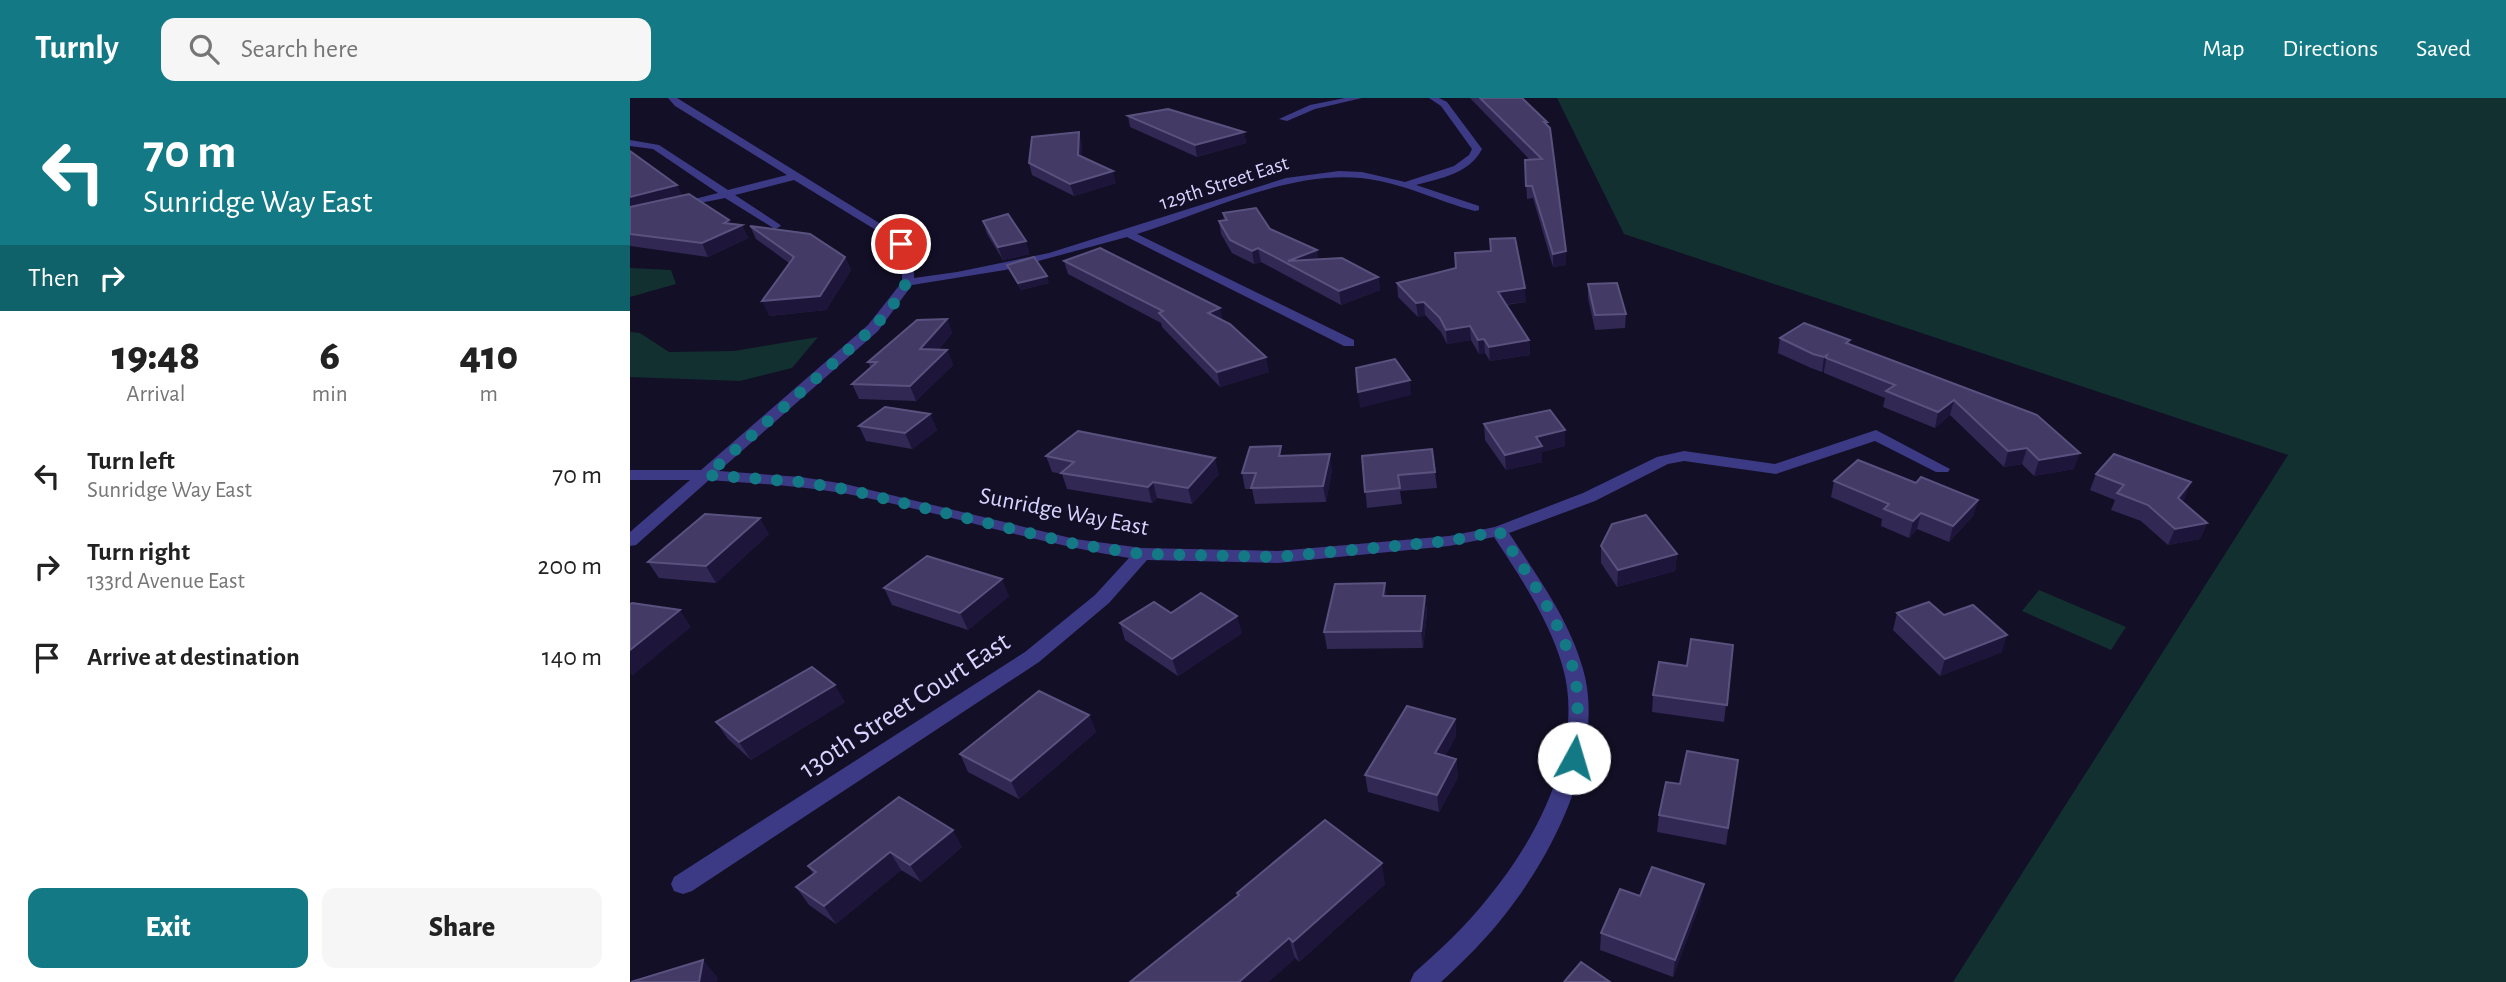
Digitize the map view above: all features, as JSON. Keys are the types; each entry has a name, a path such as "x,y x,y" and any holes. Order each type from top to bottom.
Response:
{"street":[{"path":"630,541 873,328 908,282 908,255 893,236 672,98"},
{"path":"1284,118 1313,107 1358,98"},
{"name":"129th Street East","path":"908,282 1005,268 1129,234 1295,179 1350,174 1408,184 1460,166 1475,155 1477,149 1444,104 1433,98"},
{"path":"630,142 656,147 775,226"},
{"path":"667,208 797,176"},
{"path":"1408,184 1475,208"},
{"path":"1129,234 1349,343"},
{"name":"Sunridge Way East","path":"630,475 707,475 801,482 845,489 1075,544 1142,554 1278,557 1449,541 1499,531 1609,487 1663,460 1684,456 1776,469 1876,435 1942,469"},
{"path":"1423,982 1507,894 1534,849 1558,800 1574,758 1578,708 1574,672 1560,634 1532,582 1499,531"},
{"name":"130th Street Court East","path":"683,884 1032,657 1102,599 1142,554"}],"green space":[{"path":"1557,98 2506,98 2506,982 1953,982 2288,455 1624,234"},
{"path":"630,268 671,270 676,284 630,297"},
{"path":"630,332 640,333 669,352 734,351 818,337 792,368 740,381 630,377"},
{"path":"2039,590 2126,627 2111,650 2022,611"}],"building":[{"path":"1480,98 1522,98 1547,122 1544,122 1550,128 1566,251 1553,254 1532,186 1526,186 1525,160 1542,159"},
{"path":"1168,109 1244,132 1195,145 1128,116"},
{"path":"1079,132 1078,155 1113,171 1070,184 1029,163 1032,137"},
{"path":"630,151 677,185 630,197"},
{"path":"689,194 729,220 724,223 742,225 702,243 630,234 630,207"},
{"path":"1256,208 1270,229 1317,250 1288,261 1342,258 1378,277 1339,291 1258,248 1252,251 1230,240 1219,221 1227,220 1223,213"},
{"path":"1008,214 1026,241 998,247 983,221"},
{"path":"750,226 810,234 845,257 820,296 762,301 794,257"},
{"path":"1515,238 1525,288 1498,292 1529,340 1489,347 1484,339 1478,340 1470,326 1446,330 1440,318 1424,302 1416,303 1397,283 1456,268 1455,253 1491,251 1490,239"},
{"path":"1100,248 1220,308 1208,313 1230,324 1266,357 1217,372 1159,313 1163,311 1064,261"},
{"path":"1034,257 1047,276 1018,283 1007,265"},
{"path":"1617,283 1626,314 1595,315 1588,284"},
{"path":"947,319 920,349 947,350 910,386 852,384 877,362 868,362 917,320"},
{"path":"1804,323 1850,340 1846,343 2037,415 2080,453 2039,460 2027,448 2008,451 1954,400 1938,412 1886,391 1895,385 1826,358 1827,355 1824,357 1813,354 1780,338"},
{"path":"1395,359 1410,380 1358,392 1356,368"},
{"path":"885,407 930,414 905,433 859,426"},
{"path":"1550,410 1565,430 1536,437 1542,446 1505,455 1484,424"},
{"path":"1078,431 1215,458 1188,488 1153,482 1148,487 1061,473 1074,462 1046,456"},
{"path":"1281,446 1279,456 1330,454 1323,486 1251,488 1256,473 1242,473 1250,447"},
{"path":"1432,449 1435,472 1398,475 1400,488 1365,492 1362,456"},
{"path":"2114,454 2191,482 2178,498 2207,523 2175,529 2148,505 2117,493 2124,485 2096,474"},
{"path":"1858,460 1916,483 1921,477 1978,500 1953,526 1921,513 1913,521 1884,509 1889,504 1834,481"},
{"path":"705,514 760,518 706,566 648,562"},
{"path":"1646,515 1677,554 1618,570 1601,546 1612,524"},
{"path":"927,556 1002,579 960,613 884,588"},
{"path":"1385,583 1383,596 1425,596 1421,631 1324,632 1335,584"},
{"path":"1201,593 1237,616 1172,659 1120,623 1154,602 1171,613"},
{"path":"1929,602 1944,615 1973,605 2007,635 1945,659 1897,613"},
{"path":"632,603 680,610 630,650"},
{"path":"1691,639 1733,645 1727,705 1653,695 1659,662 1687,666"},
{"path":"812,667 835,685 739,742 716,722"},
{"path":"1039,691 1089,715 1011,781 960,754"},
{"path":"1407,706 1455,719 1435,753 1456,759 1437,795 1365,775"},
{"path":"1687,751 1738,760 1728,828 1659,815 1666,782 1680,784"},
{"path":"899,797 953,830 910,865 890,852 824,906 796,887 816,872 808,866"},
{"path":"1325,820 1382,863 1293,942 1289,938 1239,982 1130,982 1239,895 1237,893"},
{"path":"1652,867 1704,884 1675,960 1601,933 1620,889 1640,896"},
{"path":"703,960 699,982 631,982"},
{"path":"1581,962 1610,982 1564,982"}],"route":[{"path":"901,244 908,255 908,282 890,308 873,328 707,475 801,482 845,489 1075,544 1142,554 1278,557 1449,541 1499,531 1532,582 1560,634 1574,672 1578,708 1574,758"}]}
